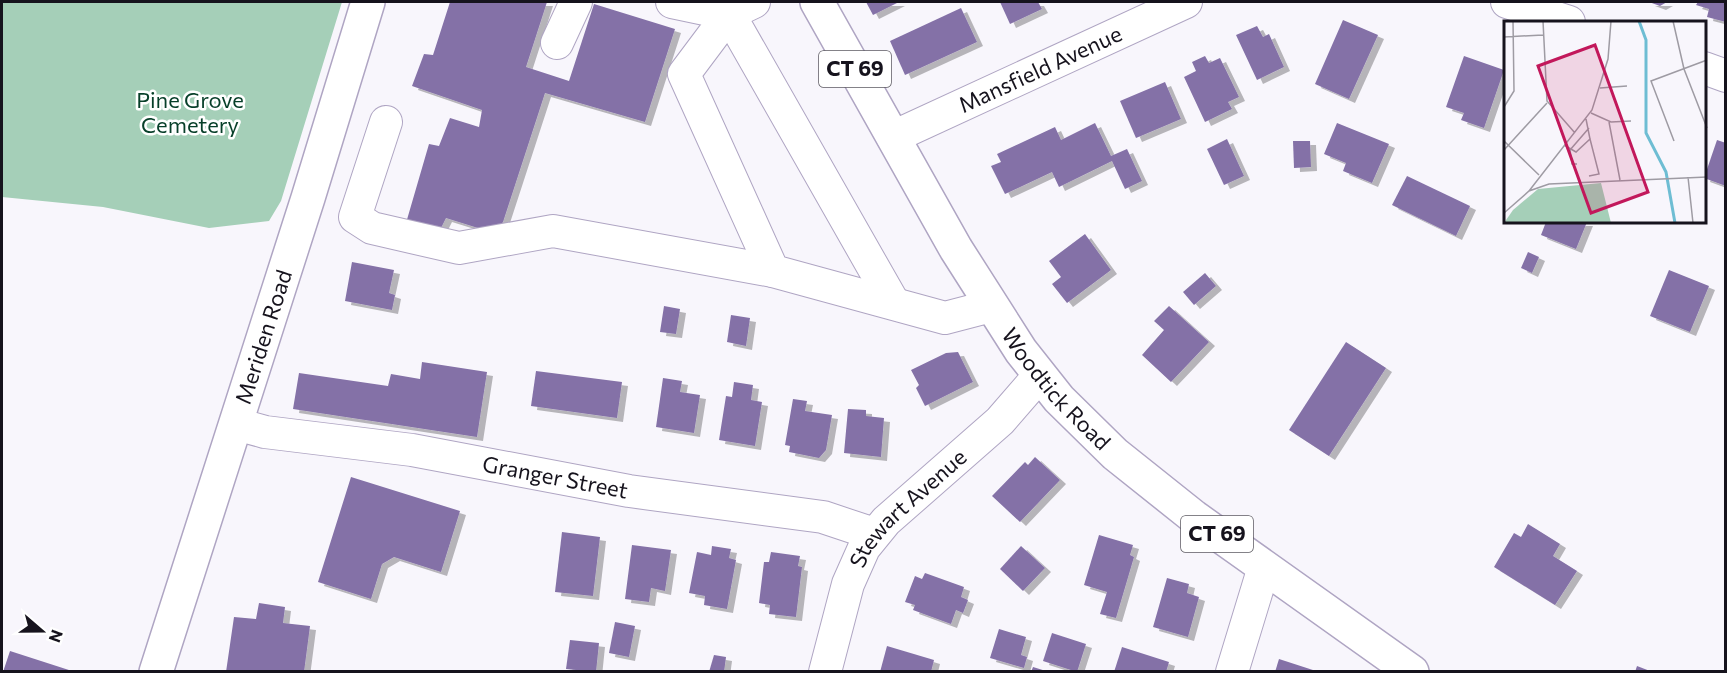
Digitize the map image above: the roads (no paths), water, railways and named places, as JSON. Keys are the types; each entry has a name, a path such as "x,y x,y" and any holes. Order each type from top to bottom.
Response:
{"main road":[{"name":"Meriden Road","path":"156,672 368,2"},
{"name":"Woodtick Road","path":"817,2 991,306 1039,376 1072,413 1115,454 1194,517 1412,672"}],"street":[{"path":"557,43 576,2"},
{"path":"672,2 742,8"},
{"name":"Mansfield Avenue","path":"893,137 1186,2"},
{"path":"1507,2 1566,21"},
{"path":"742,8 684,74 773,271"},
{"path":"742,8 893,302"},
{"path":"1706,70 1725,76"},
{"path":"386,122 355,217 372,228 459,248 554,231 773,271 945,318 991,306"},
{"name":"Stewart Avenue","path":"825,672 848,584 864,548 874,534 1000,421 1039,376"},
{"name":"Granger Street","path":"236,424 265,432 412,450 629,490 823,517 874,534"},
{"path":"1232,672 1264,567"}],"park label":[{"name":"Pine Grove Cemetery","path":"190,112"}]}
